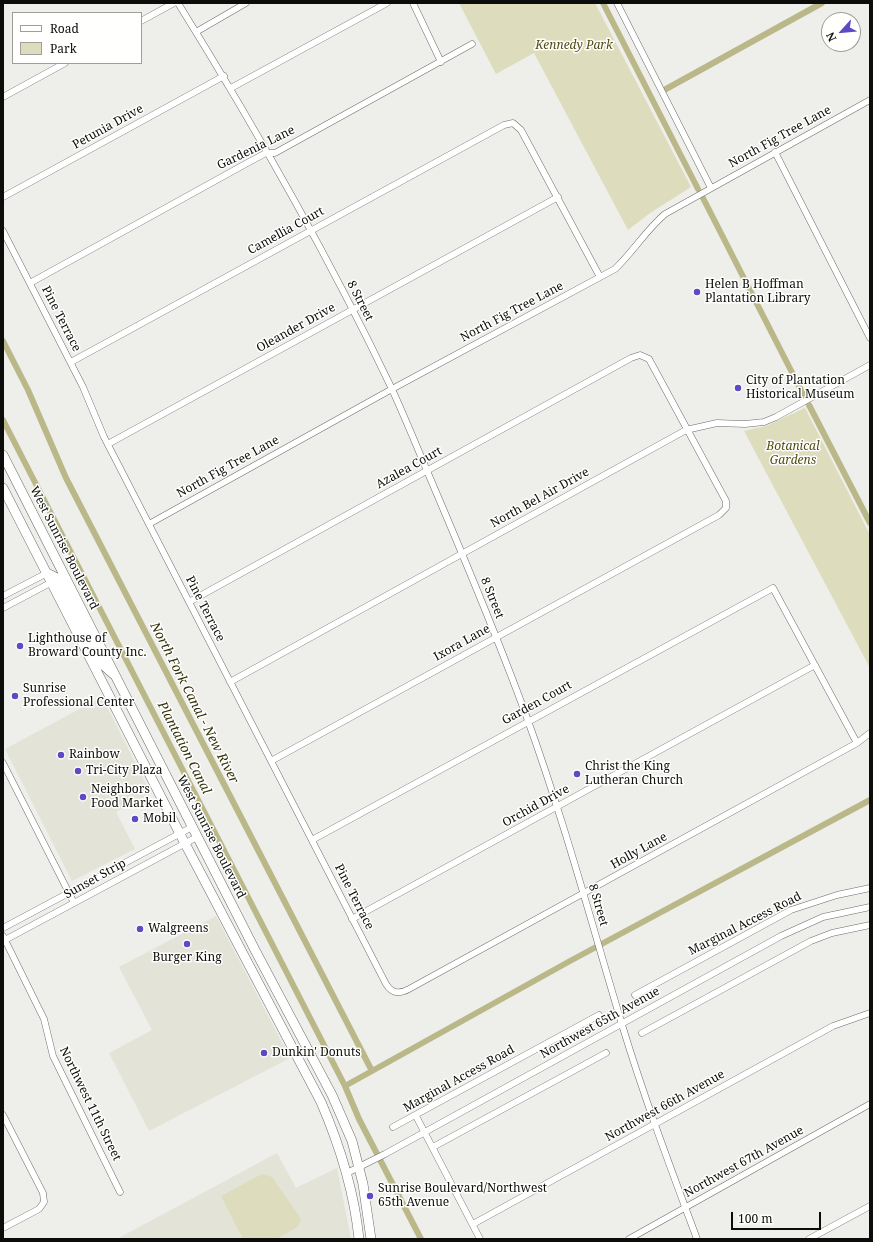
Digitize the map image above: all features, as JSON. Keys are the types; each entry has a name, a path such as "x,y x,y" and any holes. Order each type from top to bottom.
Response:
{"highway":[{"name":"West Sunrise Boulevard","path":"3,455 192,828 332,1095 352,1141 359,1168 371,1239"},
{"name":"West Sunrise Boulevard","path":"3,488 48,573 180,834 321,1102 339,1145 347,1173 357,1219 359,1239"},
{"path":"15,513 26,521 47,562 58,564"},
{"path":"48,573 58,578 103,665 117,678"}],"street":[{"path":"142,20 174,3"},
{"name":"8 Street","path":"178,3 231,88 266,153 311,230 352,309 392,389 462,553 528,720 558,806 602,958 654,1124 697,1239"},
{"path":"196,32 246,3"},
{"path":"231,88 387,3"},
{"path":"413,3 441,62"},
{"path":"617,3 711,188"},
{"name":"Gardenia Lane","path":"30,283 266,153 275,154 472,44"},
{"path":"3,97 63,64"},
{"name":"Petunia Drive","path":"3,197 224,76"},
{"name":"North Fig Tree Lane","path":"148,524 392,389 615,269 627,258 654,223 665,214 870,100"},
{"name":"Camellia Court","path":"71,362 504,125 513,123 521,130 558,197"},
{"path":"775,152 870,338"},
{"path":"558,197 600,277"},
{"name":"Oleander Drive","path":"108,444 558,197"},
{"name":"Pine Terrace","path":"3,231 91,402 108,444 148,524 386,984 391,991 395,992"},
{"name":"Azalea Court","path":"189,602 631,358 640,355 649,359 686,430"},
{"name":"North Bel Air Drive","path":"230,682 686,430 717,423 764,422 776,417 870,365"},
{"name":"Ixora Lane","path":"271,761 496,636 719,515 726,508 726,502 686,430"},
{"path":"3,596 48,573"},
{"path":"3,608 52,582"},
{"name":"Garden Court","path":"312,840 528,720 773,588 815,665"},
{"path":"815,665 857,743"},
{"name":"Orchid Drive","path":"352,919 815,665"},
{"name":"Holly Lane","path":"395,992 403,992 409,989 584,894 857,743 870,733"},
{"path":"3,763 74,903"},
{"name":"Sunset Strip","path":"3,928 192,828"},
{"name":"Sunset Strip","path":"4,939 197,837"},
{"name":"Marginal Access Road","path":"635,995 791,910 837,895 870,888"},
{"name":"Northwest 65th Avenue","path":"347,1173 373,1161 795,928 838,913 870,907"},
{"path":"642,1033 811,941 832,933 870,925"},
{"name":"Northwest 11th Street","path":"4,939 44,1019 53,1056 120,1192"},
{"name":"Northwest 66th Avenue","path":"473,1224 833,1026 870,1013"},
{"name":"Marginal Access Road","path":"393,1127 416,1116 599,1015"},
{"path":"433,1146 606,1053"},
{"name":"Northwest 67th Avenue","path":"629,1239 870,1104"},
{"path":"3,1116 43,1193 44,1202 39,1209 3,1228"},
{"path":"416,1116 433,1146 480,1239"},
{"path":"811,1238 870,1206"}],"shaded area":[{"name":"Tri-City Plaza","path":"102,697 151,794 116,812 135,849 72,881 5,749"},
{"path":"216,916 290,1058 149,1131 109,1053 152,1030 119,967"},
{"path":"277,1153 296,1188 337,1168 351,1239 117,1239"}],"green space":[{"name":"Kennedy Park","path":"459,3 595,3 691,187 650,213 628,230 534,53 496,74"},
{"name":"Botanical Gardens","path":"805,408 870,535 870,668 744,431 766,426"},
{"path":"262,1174 272,1177 301,1219 298,1227 276,1239 243,1239 221,1196"}],"waterway":[{"path":"603,3 698,189"},
{"path":"666,89 822,3"},
{"path":"703,198 804,396"},
{"name":"North Fork Canal - New River","path":"3,341 28,390 66,478 372,1071"},
{"path":"809,405 870,523"},
{"name":"Plantation Canal","path":"3,420 345,1086 359,1119 421,1239"},
{"path":"345,1086 570,961 870,800"}],"place":[{"name":"Helen B Hoffman Plantation Library","path":"697,292"},
{"name":"City of Plantation Historical Museum","path":"738,388"},
{"name":"Lighthouse of Broward County Inc.","path":"20,646"},
{"name":"Sunrise Professional Center","path":"15,696"},
{"name":"Rainbow","path":"61,755"},
{"name":"Tri-City Plaza","path":"78,771"},
{"name":"Christ the King Lutheran Church","path":"577,774"},
{"name":"Neighbors Food Market","path":"83,797"},
{"name":"Mobil","path":"135,819"},
{"name":"Walgreens","path":"140,929"},
{"name":"Burger King","path":"187,944"},
{"name":"Dunkin' Donuts","path":"264,1053"},
{"name":"Sunrise Boulevard/Northwest 65th Avenue","path":"370,1196"}]}
